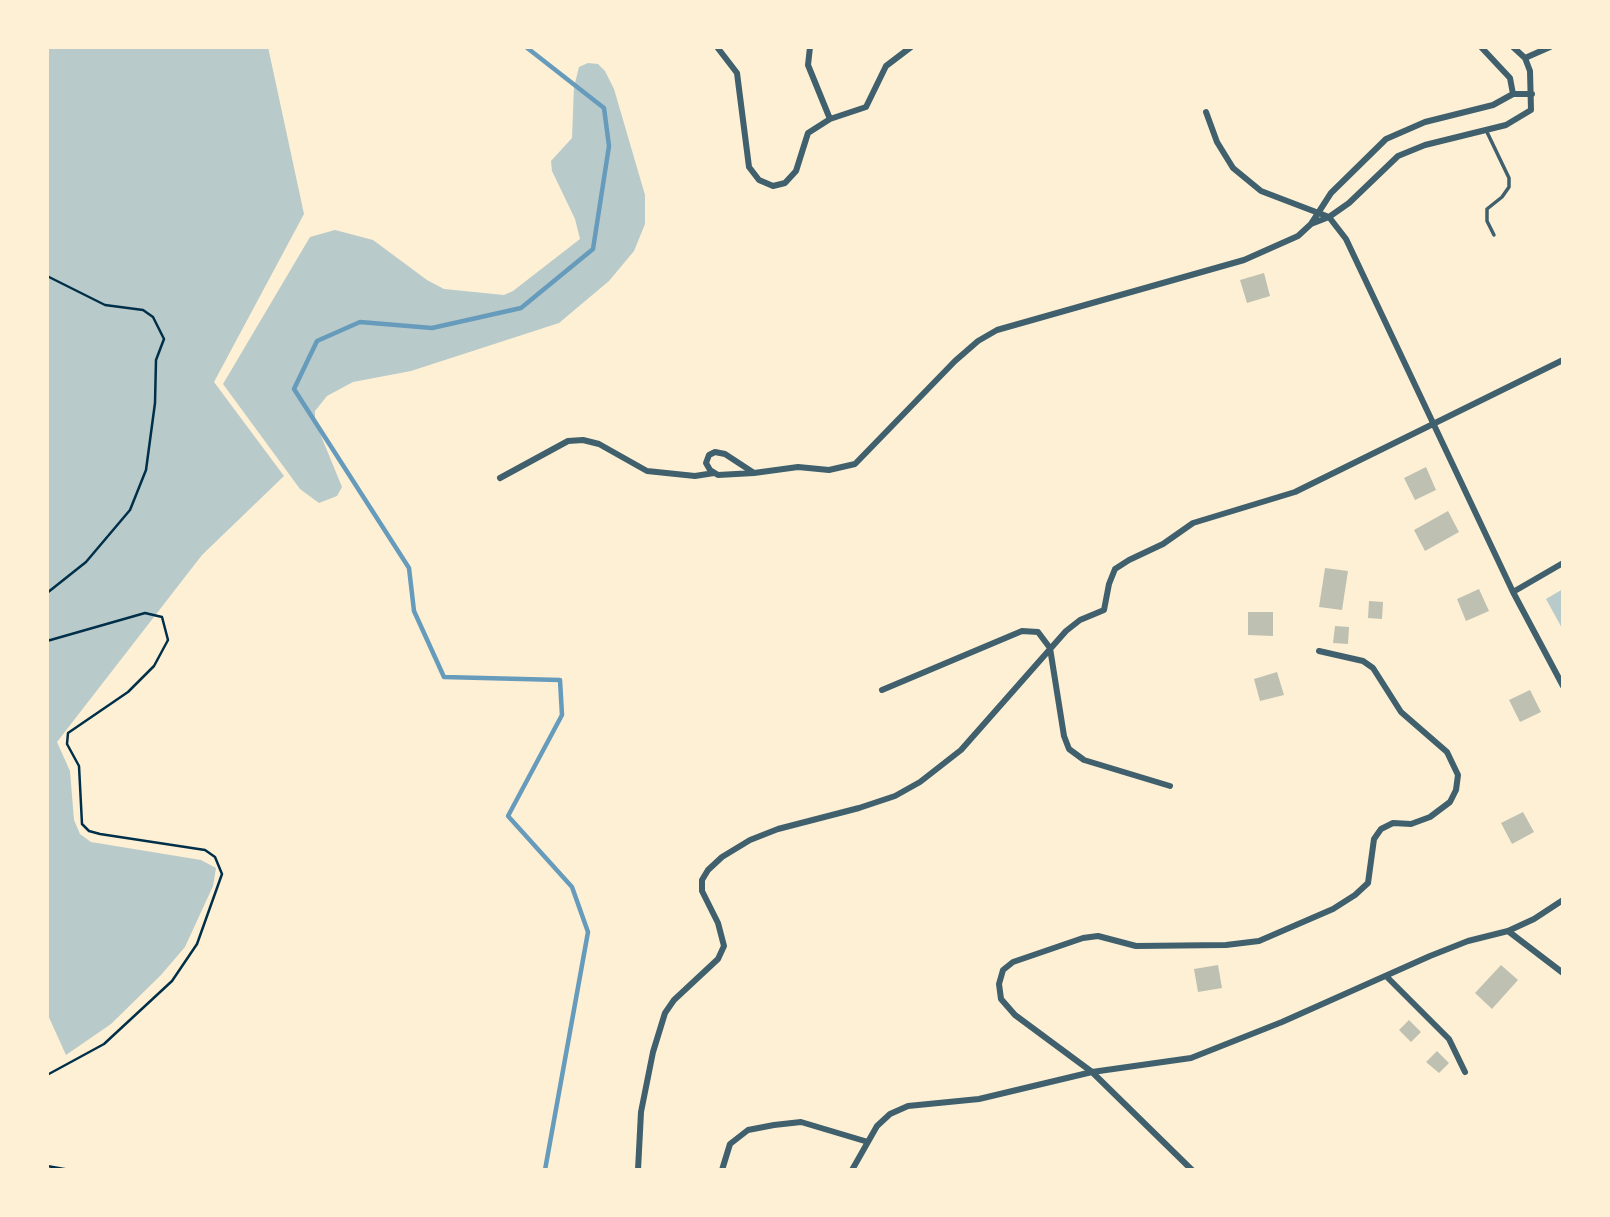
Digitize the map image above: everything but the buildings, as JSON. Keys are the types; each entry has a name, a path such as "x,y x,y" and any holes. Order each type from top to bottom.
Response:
{"street":[{"path":"717,47 737,73 749,167 759,180 773,186 785,183 796,171 808,133 830,119 866,107 886,66 911,47"},
{"path":"810,47 808,65 830,119"},
{"path":"1481,47 1510,78 1513,94"},
{"path":"500,478 568,441 583,440 599,443 647,471 695,476 714,473 754,474 798,467 829,470 855,464 955,361 978,341 997,330 1244,260 1278,247 1311,224 1329,217 1349,204 1398,156 1425,145 1506,125 1531,110 1532,94 1525,58 1513,47"},
{"path":"1525,58 1549,47"},
{"path":"1311,224 1360,161 1399,131 1493,105 1513,94 1532,94"},
{"path":"1206,112 1217,142 1233,168 1261,191 1329,217 1361,266 1513,592 1563,686"},
{"path":"638,1170 641,1112 653,1052 665,1013 674,1000 718,959 724,946 718,923 702,891 702,880 708,870 750,840 895,796 920,782 961,750 1050,648 1080,620 1104,610 1115,569 1129,560 1163,544 1193,523 1295,492 1563,360"},
{"path":"714,473 706,463 709,455 715,452 725,454 754,474"},
{"path":"1513,592 1563,563"},
{"path":"882,690 1021,631 1038,632 1050,648 1064,736 1069,749 1084,760 1170,786"},
{"path":"1192,1170 1092,1072 1015,1015 1001,999 999,984 1003,970 1013,962 1083,938 1098,936 1136,946 1226,945 1259,940 1333,909 1355,895 1368,883 1374,839 1381,828 1393,823 1411,824 1430,817 1450,802 1456,790 1458,775 1447,752 1401,712 1373,668 1363,661 1319,650"},
{"path":"852,1170 877,1126 890,1114 908,1106 1019,1092 1092,1072 1191,1058 1282,1022 1468,941 1508,931 1534,919 1563,900"},
{"path":"1508,931 1563,973"},
{"path":"1387,975 1449,1039 1465,1072"},
{"path":"722,1170 730,1144 748,1130 774,1125 801,1122 868,1142"}],"lane":[{"path":"1486,130 1509,178 1509,187 1502,197 1487,209 1487,221 1494,235"}],"path":[{"path":"47,276 105,305 143,310 153,317 164,339 156,360 155,402 146,470 134,500 118,525 86,562 47,593"},
{"path":"47,640 145,613 162,617 168,640 154,666 128,692 68,733 67,744 79,766 82,824 89,831 100,834 205,850 215,857 222,874 197,944 172,981 104,1044 47,1075"},
{"path":"47,1166 70,1170"}],"shaded area":[{"path":"47,47 268,47 304,214 214,382 284,476 202,555 57,742 70,771 74,820 80,834 91,842 201,860 216,868 213,886 185,947 161,975 111,1024 66,1055 47,1013"},
{"path":"588,63 598,64 605,71 614,89 645,195 645,224 634,251 609,281 559,323 411,371 353,382 327,396 315,411 315,421 342,487 337,496 319,503 300,489 223,384 310,237 335,230 373,240 427,280 444,289 504,295 513,291 580,239 575,219 552,171 551,161 572,138 574,87 579,67"},
{"path":"1563,589 1563,630 1546,599"}],"waterway":[{"path":"526,47 604,108 609,146 593,249 521,308 432,328 360,322 317,341 294,389 409,568 414,611 444,677 560,680 562,715 508,816 572,887 588,932 545,1170"}]}
